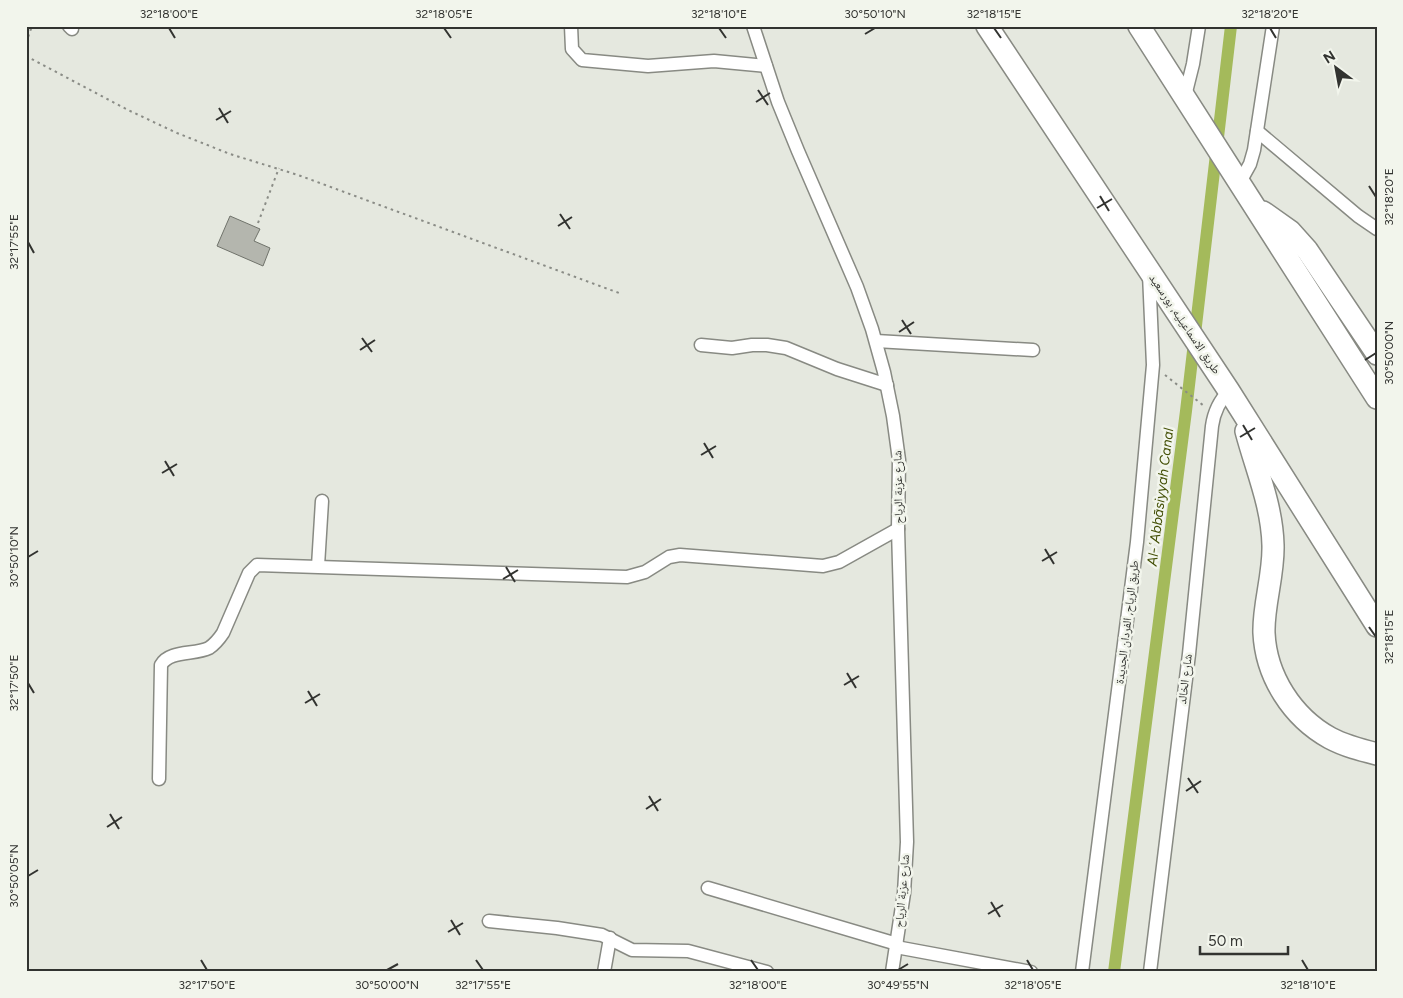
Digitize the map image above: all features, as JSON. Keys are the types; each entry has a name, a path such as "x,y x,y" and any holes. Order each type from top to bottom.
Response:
{"highway":[{"name":"طريق الاسماعيليه, بورسعيد","path":"987,26 1224,383 1377,626"},
{"path":"1140,26 1377,398"},
{"path":"1256,208 1280,222 1299,240 1377,354"},
{"path":"1240,409 1265,493 1272,528 1273,565 1264,632 1272,671 1281,690 1292,706 1310,724 1338,742 1377,754"}],"street":[{"path":"571,26 572,49 582,60 648,66 714,61 766,66"},
{"name":"شارع عزبة الرياح","path":"753,26 798,152 857,287 876,341 893,416 899,460 898,528 907,842 904,893 892,972"},
{"path":"1190,104 1193,64 1199,26"},
{"path":"1240,182 1250,164 1254,150 1273,26"},
{"path":"1257,130 1358,216 1377,229"},
{"name":"طريق الرياح, الفردان الجديدة","path":"1082,972 1137,542 1153,365 1153,277"},
{"path":"876,341 1034,350"},
{"path":"701,345 732,348 767,345 786,348 837,369 887,384"},
{"name":"شارع الخالد","path":"1150,972 1189,654 1212,426 1224,383"},
{"path":"318,566 322,501"},
{"path":"160,779 161,670 164,661 174,656 208,648 218,640 249,574 254,567 261,564 627,577 645,572 669,556 680,554 823,566 839,562 898,528"},
{"path":"708,888 897,945 1031,972"},
{"path":"489,922 591,933 610,938 632,950 688,951 767,972"},
{"path":"604,972 610,938"}],"path":[{"path":"26,43 32,26"},
{"path":"26,56 128,110 177,133 230,154 279,168 619,293"},
{"path":"258,223 279,168"},
{"path":"1164,374 1207,409"}],"building":[{"path":"230,216 260,229 254,241 270,248 263,266 217,246"}],"waterway":[{"name":"Al-ʿAbbāsiyyah Canal","path":"1114,972 1186,411 1231,26"}]}
